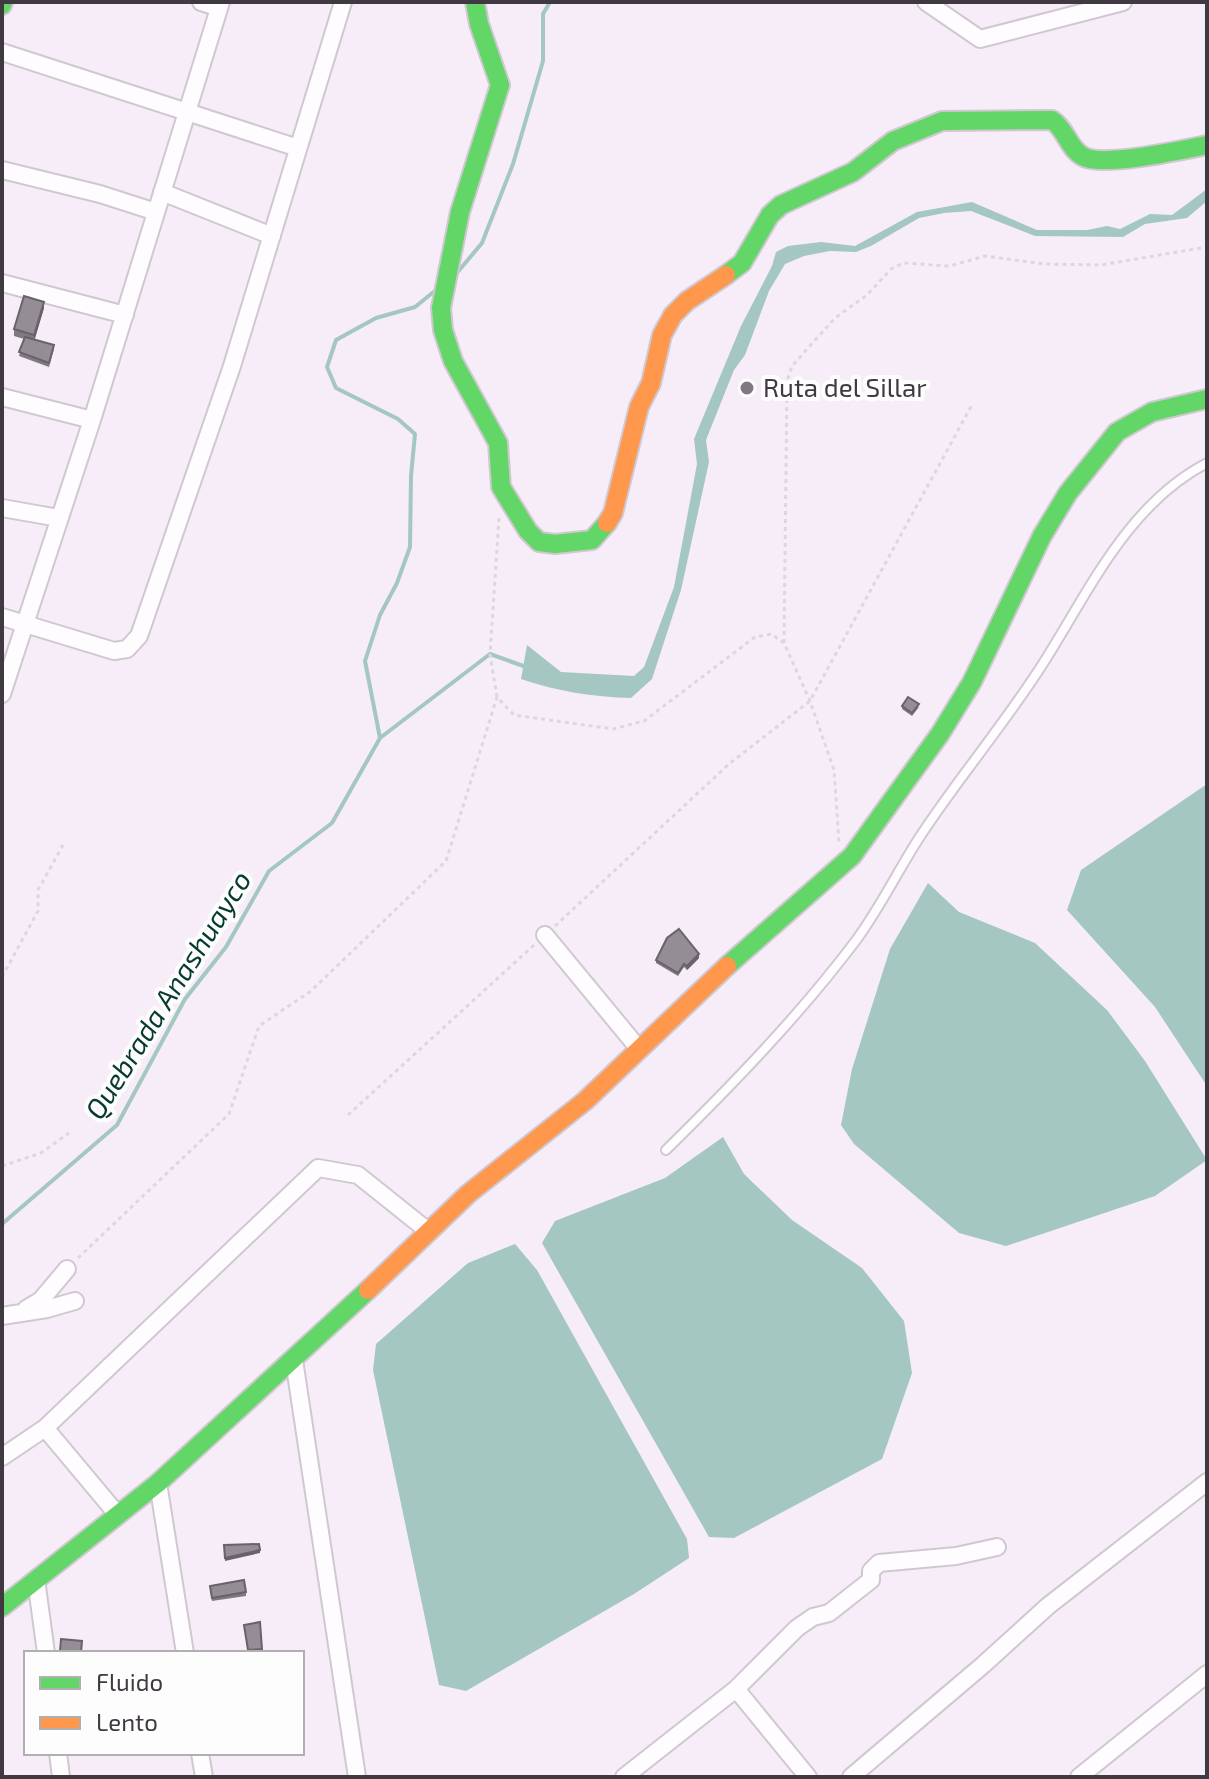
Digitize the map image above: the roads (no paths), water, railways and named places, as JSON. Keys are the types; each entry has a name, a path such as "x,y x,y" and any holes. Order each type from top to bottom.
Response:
{"street":[{"path":"2,694 92,420 220,5 201,2"},
{"path":"2,617 114,651 127,649 139,636 232,366 343,2"},
{"path":"475,2 482,40 495,64 500,85 460,212 441,308 443,330 453,361 498,443 501,487 528,531 539,542 555,544 592,540 603,530 613,513 639,407 651,383 662,335 673,315 687,301 742,263 770,215 781,205 853,172 893,141 942,121 1052,120 1061,124 1076,152 1087,160 1131,157 1207,145"},
{"path":"926,2 980,39 1123,2"},
{"path":"2,52 298,148"},
{"path":"2,170 100,194 156,212"},
{"path":"162,192 272,236"},
{"path":"2,283 125,315"},
{"path":"2,397 92,420"},
{"path":"2,1607 158,1483 294,1360 468,1194 585,1101 852,856 940,734 972,682 1042,536 1068,493 1117,432 1152,412 1207,399"},
{"path":"2,508 59,518"},
{"path":"545,935 639,1049"},
{"path":"2,1457 45,1428 318,1168 358,1175 428,1231"},
{"path":"21,1312 41,1300 67,1269"},
{"path":"2,1316 75,1301"},
{"path":"294,1360 357,1777"},
{"path":"45,1428 117,1514"},
{"path":"851,1777 1048,1606 1207,1482"},
{"path":"158,1483 185,1651"},
{"path":"624,1777 736,1689 797,1628 813,1617 829,1613 871,1580 871,1571 879,1563 956,1556 997,1547"},
{"path":"36,1579 46,1651"},
{"path":"1079,1777 1207,1674"},
{"path":"736,1689 808,1777"},
{"path":"58,1755 61,1777"},
{"path":"200,1755 204,1777"}],"lane":[{"path":"666,1150 726,1091 855,942 922,834 1043,664 1078,604 1124,536 1166,491 1207,463"}],"waterway":[{"path":"456,274 482,243 513,164 543,61 543,14 550,2"},
{"path":"380,738 365,661 380,615 397,583 410,547 415,434 398,419 336,388 327,367 336,340 376,318 415,307 436,290"},
{"name":"Quebrada Anashuayco","path":"2,1224 117,1125 185,999 226,947 269,871 332,823 380,738 490,654 526,667"}],"place":[{"name":"Ruta del Sillar","path":"747,388"}]}
